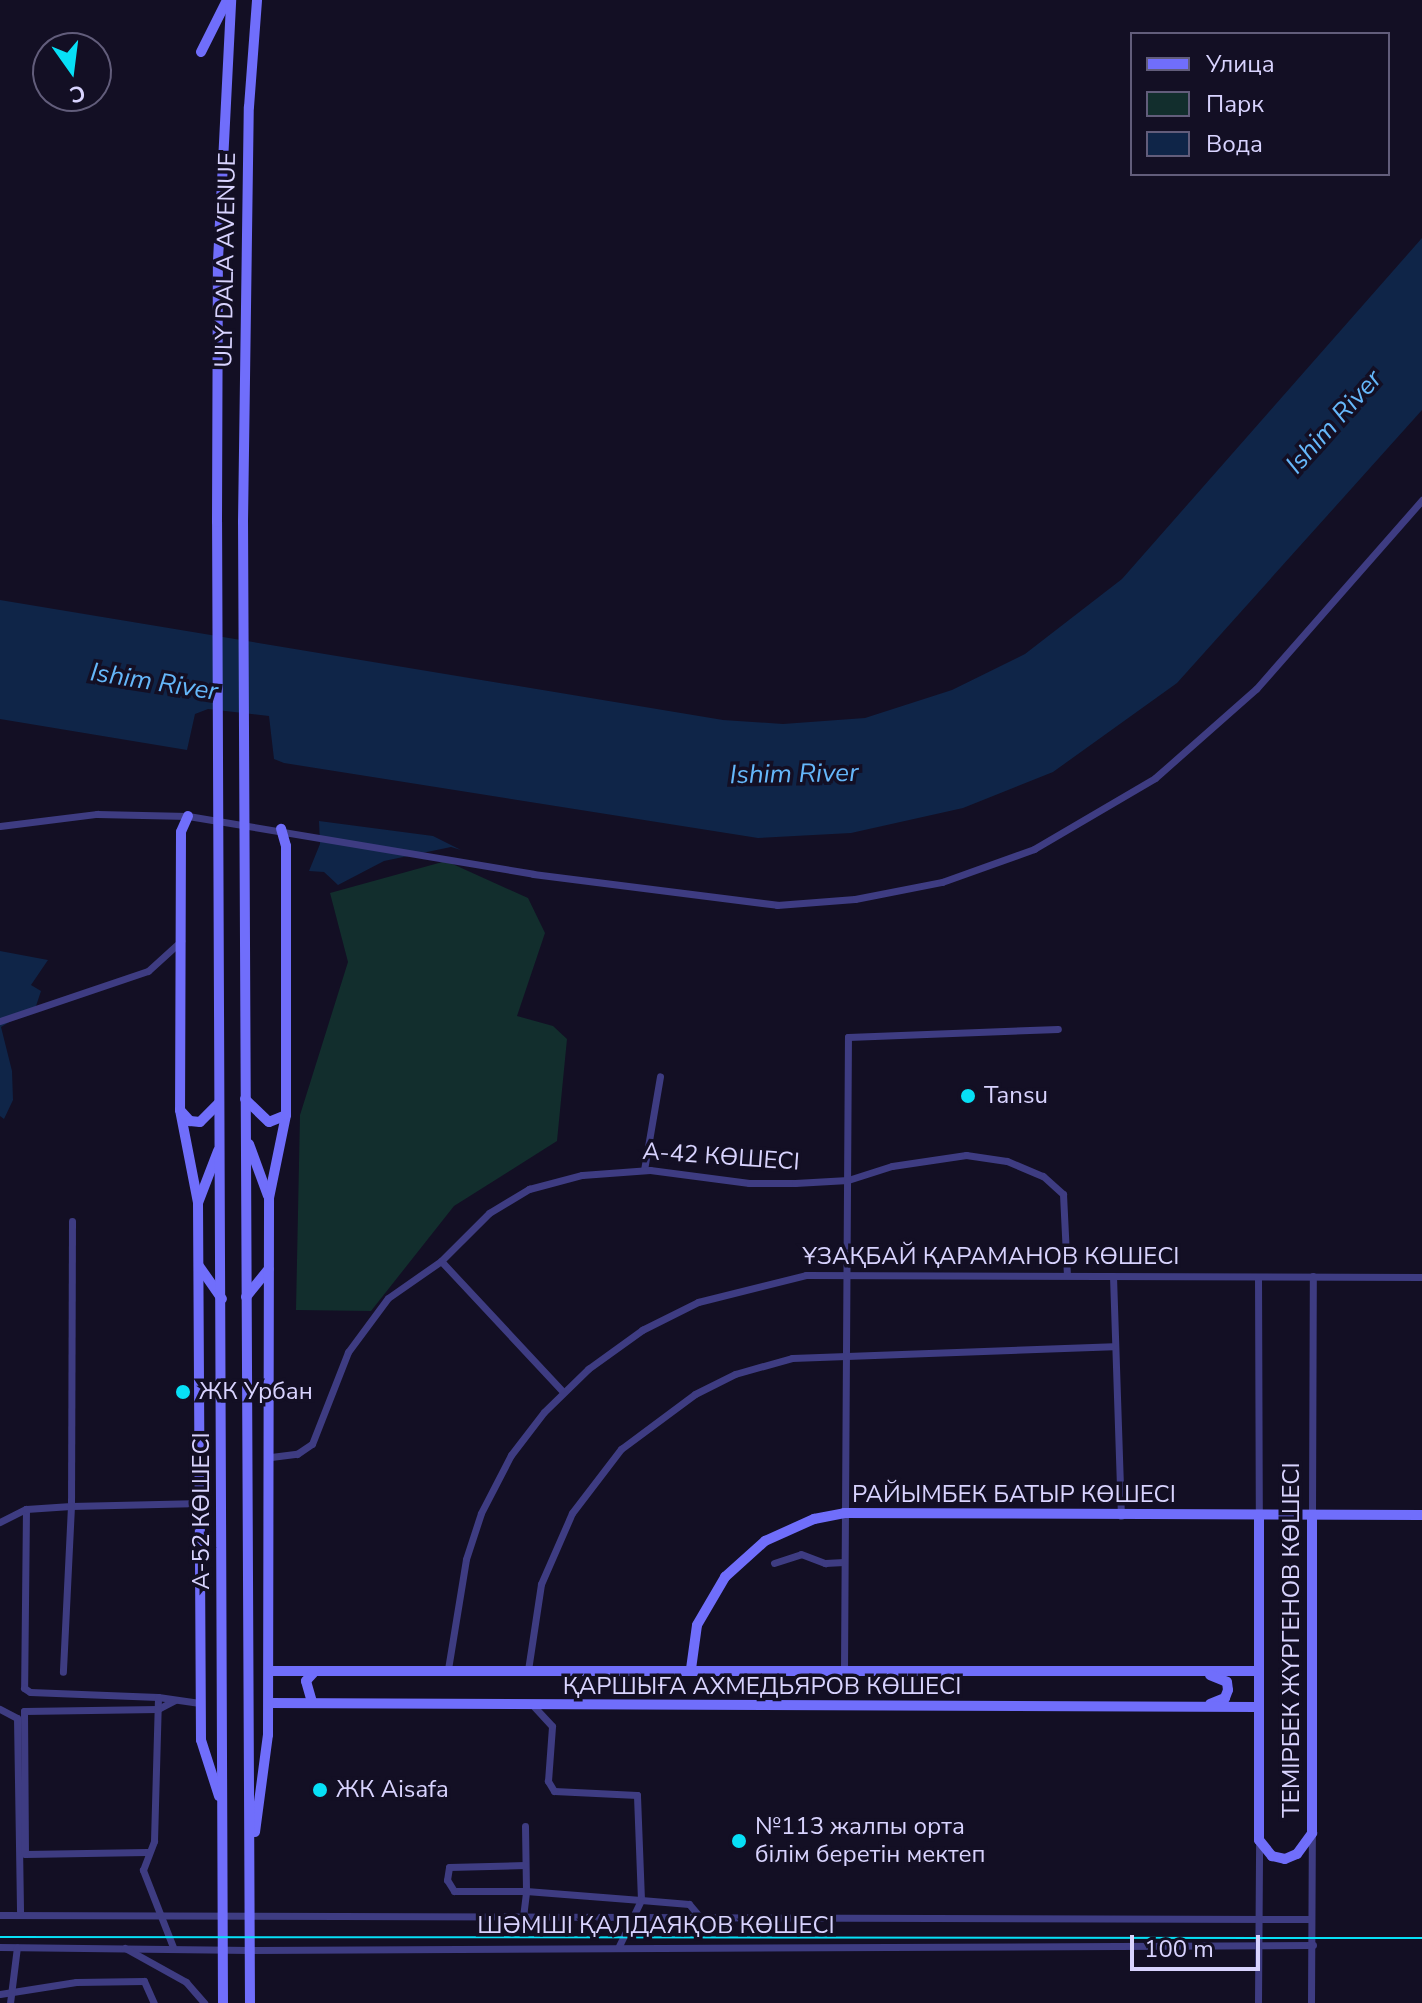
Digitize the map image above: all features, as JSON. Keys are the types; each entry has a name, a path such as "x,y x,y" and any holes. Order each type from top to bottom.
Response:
{"street":[{"path":"201,52 229,0"},
{"name":"ULY DALA AVENUE","path":"216,874 218,261 229,0"},
{"name":"ULY DALA AVENUE","path":"243,876 243,522 249,107 257,0"},
{"path":"0,826 97,814 188,816 704,900 777,905 855,899 942,882 1034,849 1155,778 1256,689 1422,500"},
{"path":"188,816 181,832 180,1110 198,1203 201,1740 222,1807"},
{"path":"250,1878 269,1703 269,1198 286,1115 286,858 281,829"},
{"name":"А-52 КӨШЕСІ","path":"216,874 222,1300 223,2003"},
{"name":"А-52 КӨШЕСІ","path":"243,876 250,2003"},
{"path":"0,1021 148,971 181,940"},
{"path":"844,1669 844,1276 848,1037 1058,1029"},
{"path":"644,1170 660,1076"},
{"path":"245,1099 269,1122 286,1115"},
{"path":"180,1110 190,1121 200,1122 219,1103"},
{"path":"246,1135 269,1198"},
{"path":"198,1203 221,1145"},
{"name":"А-42 КӨШЕСІ","path":"271,1457 288,1457 312,1444 348,1352 388,1298 441,1261 489,1213 529,1189 582,1175 644,1170 749,1183 848,1180 892,1166 966,1155 1007,1161 1043,1176 1063,1194 1067,1275"},
{"path":"63,1672 71,1506 72,1221"},
{"path":"441,1261 563,1392"},
{"path":"198,1265 222,1300"},
{"path":"246,1297 269,1269"},
{"path":"1113,1276 1121,1516"},
{"name":"ТЕМІРБЕК ЖҮРГЕНОВ КӨШЕСІ","path":"1311,2003 1313,1276"},
{"name":"ҰЗАҚБАЙ ҚАРАМАНОВ КӨШЕСІ","path":"448,1669 456,1602 481,1513 511,1455 563,1392 642,1330 698,1302 793,1277 1422,1277"},
{"name":"ТЕМІРБЕК ЖҮРГЕНОВ КӨШЕСІ","path":"1258,1277 1258,2003"},
{"path":"528,1670 530,1632 553,1550 572,1513 621,1449 654,1421 735,1374 792,1358 845,1352 1113,1346"},
{"path":"0,1522 26,1509 202,1503"},
{"path":"26,1509 24,1688 30,1692 158,1697 200,1703"},
{"name":"РАЙЫМБЕК БАТЫР КӨШЕСІ","path":"691,1669 697,1625 725,1577 765,1541 814,1519 844,1513 1422,1515"},
{"path":"774,1563 801,1554 825,1563 844,1562"},
{"name":"ҚАРШЫҒА АХМЕДЬЯРОВ КӨШЕСІ","path":"269,1671 1257,1671"},
{"path":"312,1702 306,1681 315,1671"},
{"path":"1196,1672 1227,1682 1225,1698 1202,1706"},
{"path":"158,1697 154,1841 147,1852 143,1870 149,1895 163,1915 173,1947"},
{"path":"147,1852 25,1854 24,1711 158,1709 175,1700"},
{"name":"ҚАРШЫҒА АХМЕДЬЯРОВ КӨШЕСІ","path":"269,1703 534,1707 1256,1707"},
{"path":"534,1707 552,1726 548,1781 554,1791 637,1795 641,1900 629,1917 619,1946"},
{"path":"0,1709 17,1718 20,1915"},
{"path":"523,1917 526,1891 525,1826"},
{"path":"1259,1840 1272,1856 1285,1859 1297,1854 1312,1833"},
{"path":"525,1865 449,1867 447,1880 454,1891 526,1891 689,1904 700,1917"},
{"name":"ШӘМШІ ҚАЛДАЯҚОВ КӨШЕСІ","path":"0,1915 1309,1919"},
{"name":"ШӘМШІ ҚАЛДАЯҚОВ КӨШЕСІ","path":"0,1947 250,1950 1313,1945"},
{"path":"10,2003 4,1993 17,1947"},
{"path":"122,1947 186,1982 204,2003"},
{"path":"4,1993 76,1982 144,1981 154,2003"}],"green space":[{"path":"446,861 528,898 545,933 517,1016 553,1026 567,1039 557,1141 454,1206 371,1311 296,1310 300,1115 348,962 330,893"}],"water":[{"name":"Ishim River","path":"1422,238 1422,410 1177,683 1053,772 963,808 851,833 758,838 284,763 274,759 269,716 208,709 195,714 187,750 0,719 0,600 723,720 783,724 865,718 952,690 1025,654 1122,579"},
{"path":"319,821 433,836 461,850 451,847 384,861 338,885 324,872 309,871 320,844"},
{"path":"0,951 48,960 31,985 41,991 36,1006 1,1027 12,1071 13,1100 4,1119 0,1116"}],"tram line":[{"path":"0,1937 1422,1938"}],"place":[{"name":"Tansu","path":"968,1096"},
{"name":"ЖК Урбан","path":"183,1392"},
{"name":"ЖК Aisafa","path":"320,1790"},
{"name":"№113 жалпы орта білім беретін мектеп","path":"739,1841"}]}
